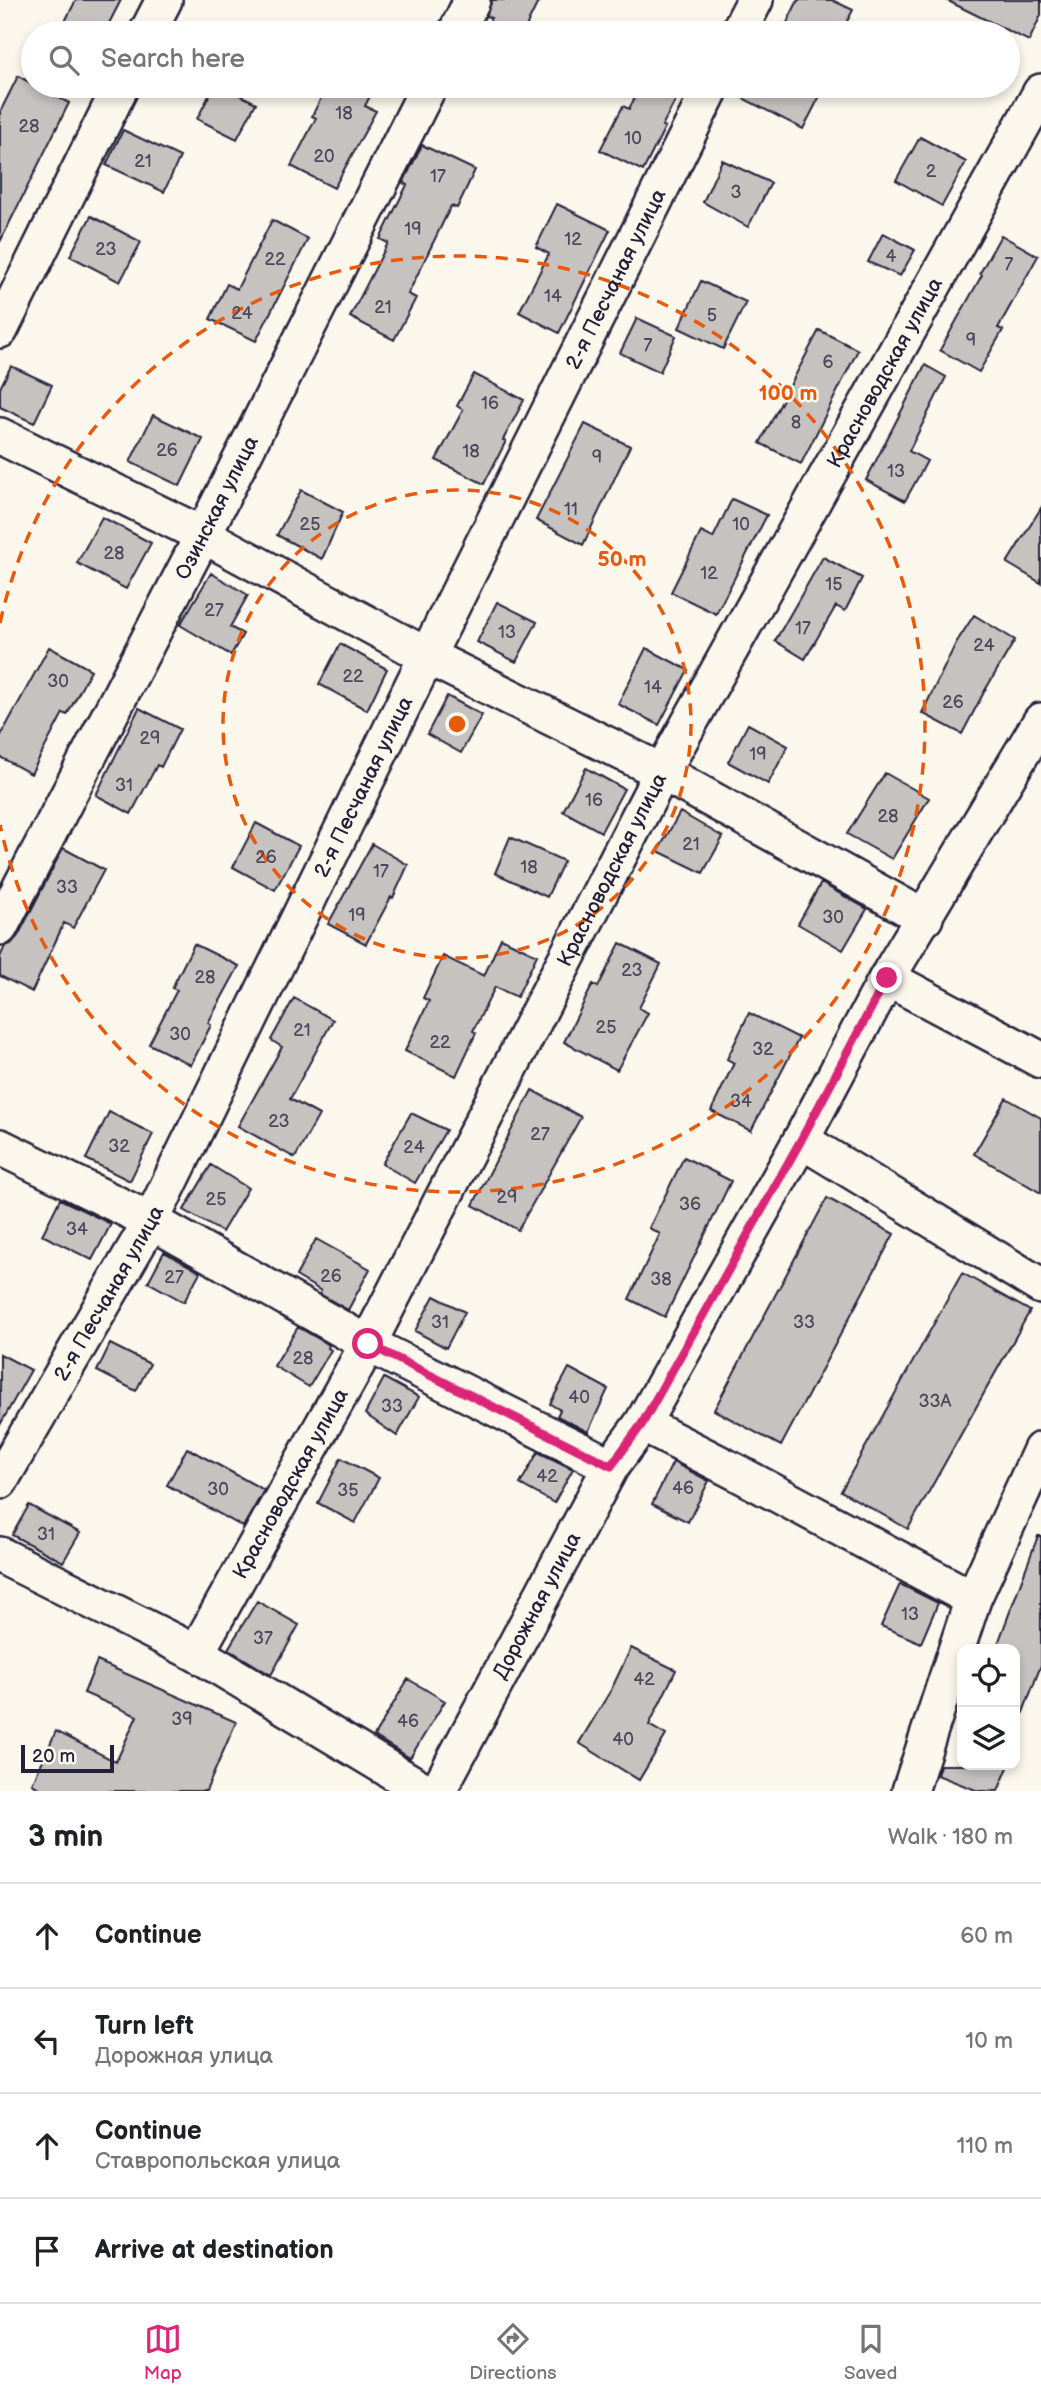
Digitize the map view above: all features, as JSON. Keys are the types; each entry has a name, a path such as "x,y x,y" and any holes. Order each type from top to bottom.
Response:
{"street":[{"path":"153,21 164,0"},
{"path":"462,21 472,0"},
{"path":"744,21 755,0"},
{"name":"Красноводская улица","path":"197,1653 368,1344 662,772 1041,92"},
{"path":"0,330 115,98"},
{"name":"Озинская улица","path":"0,927 203,536 423,98"},
{"name":"2-я Песчаная улица","path":"0,1481 151,1221 427,656 706,98"},
{"path":"0,436 203,536 427,656 662,772 925,918"},
{"name":"Дорожная улица","path":"438,1791 611,1466 642,1424 801,1140 887,978 1041,721"},
{"path":"887,978 1041,1060"},
{"path":"801,1140 1041,1286"},
{"path":"0,1147 151,1221 368,1344 611,1466"},
{"path":"642,1424 973,1600"},
{"path":"910,1791 973,1600 1041,1450"},
{"path":"0,1555 197,1653 425,1791"}],"building":[{"path":"76,0 121,0 110,21 65,21"},
{"path":"492,0 539,0 529,21 489,21 491,18 486,16"},
{"path":"798,0 832,0 853,10 847,21 788,21"},
{"path":"946,0 1041,0 1041,15 1029,41 1020,37 1020,21 989,21"},
{"path":"18,76 21,78 21,98 60,98 69,103 0,242 0,112"},
{"path":"208,98 246,98 256,103 237,139 197,119"},
{"path":"321,98 369,98 365,106 376,111 334,188 291,166 316,118 312,116"},
{"path":"635,98 677,98 643,171 600,150 623,106 629,109"},
{"path":"743,98 819,98 803,129"},
{"path":"123,130 180,157 164,192 106,165"},
{"path":"920,137 966,162 942,206 896,180"},
{"path":"422,145 475,170 457,208 451,206 408,294 416,298 394,340 350,317 388,243 380,239 407,185 403,183"},
{"path":"722,160 771,183 748,227 703,202"},
{"path":"557,204 610,230 559,333 519,312 549,254 536,247"},
{"path":"91,216 141,242 120,282 70,256"},
{"path":"272,220 308,239 256,341 210,319 227,284 237,289"},
{"path":"883,233 915,250 900,276 868,262"},
{"path":"1001,235 1038,256 998,328 1003,330 979,372 940,350"},
{"path":"701,281 746,302 723,349 679,328"},
{"path":"637,318 676,336 660,372 620,353"},
{"path":"819,330 858,350 801,464 760,443"},
{"path":"925,365 946,377 909,451 927,461 905,501 866,480"},
{"path":"11,366 52,385 34,423 0,407 0,388"},
{"path":"474,374 524,400 484,484 436,460 463,410 457,406"},
{"path":"153,415 203,439 180,486 130,462"},
{"path":"585,424 630,446 583,545 536,520"},
{"path":"301,490 343,512 322,559 277,535"},
{"path":"732,499 767,515 716,614 671,592 701,532 713,538"},
{"path":"1041,508 1041,583 1007,563"},
{"path":"102,517 151,543 126,589 77,563"},
{"path":"823,557 862,578 845,611 836,606 805,659 775,641"},
{"path":"211,573 248,595 230,627 243,634 231,655 180,625"},
{"path":"497,602 537,622 516,662 477,642"},
{"path":"974,615 1015,640 962,734 922,713 956,643"},
{"path":"340,644 387,669 367,710 319,684"},
{"path":"49,647 91,670 67,715 63,713 31,774 0,757 0,737"},
{"path":"646,648 688,670 659,725 618,704"},
{"path":"447,696 482,715 461,753 427,734"},
{"path":"139,708 180,729 161,767 157,765 131,814 96,795"},
{"path":"748,724 788,746 768,784 728,762"},
{"path":"586,768 624,789 601,832 563,811"},
{"path":"885,773 929,798 892,859 847,834"},
{"path":"680,812 723,837 703,873 658,851"},
{"path":"256,823 299,846 275,890 233,867"},
{"path":"510,837 564,861 547,897 495,873"},
{"path":"372,844 408,865 393,898 391,897 366,944 328,924"},
{"path":"63,848 104,870 73,928 64,923 32,992 0,976 0,957 5,946 18,936"},
{"path":"821,883 867,909 843,950 798,924"},
{"path":"501,938 537,955 517,997 495,987 473,1031 476,1033 456,1076 405,1051 429,1001 423,998 443,956 484,976"},
{"path":"620,943 661,964 639,1008 648,1013 617,1070 564,1042 593,984 598,987"},
{"path":"194,944 239,966 208,1023 211,1025 191,1065 149,1044 177,990 172,988"},
{"path":"294,998 333,1020 290,1099 319,1115 295,1158 238,1126 282,1047 271,1040"},
{"path":"749,1013 799,1038 751,1131 711,1111 734,1063 727,1059"},
{"path":"532,1090 581,1117 518,1230 473,1205"},
{"path":"1006,1098 1041,1118 1041,1193 974,1154"},
{"path":"109,1112 153,1134 130,1181 86,1159"},
{"path":"411,1113 446,1130 415,1183 382,1164"},
{"path":"684,1157 731,1181 665,1317 629,1299 660,1234 649,1228"},
{"path":"211,1165 248,1188 222,1232 184,1210"},
{"path":"827,1198 894,1234 781,1446 714,1410"},
{"path":"60,1199 111,1224 92,1260 42,1235"},
{"path":"316,1239 370,1269 348,1310 296,1276"},
{"path":"164,1252 200,1272 184,1302 148,1282"},
{"path":"962,1273 1030,1311 908,1529 841,1491"},
{"path":"434,1296 465,1312 446,1348 415,1331"},
{"path":"298,1327 329,1345 331,1350 309,1387 274,1366"},
{"path":"110,1344 150,1364 136,1391 97,1371"},
{"path":"0,1354 31,1370 0,1425"},
{"path":"569,1368 608,1389 588,1432 557,1416 560,1410 550,1404"},
{"path":"384,1378 419,1397 397,1436 365,1414"},
{"path":"187,1448 264,1490 243,1527 167,1485"},
{"path":"538,1452 573,1469 554,1503 520,1484"},
{"path":"341,1458 379,1478 355,1523 318,1503"},
{"path":"673,1462 709,1481 688,1522 652,1504"},
{"path":"29,1505 80,1533 63,1562 12,1535"},
{"path":"1038,1536 1041,1536 1041,1665 1020,1720 1020,1644 998,1644"},
{"path":"900,1584 938,1603 921,1643 881,1626"},
{"path":"257,1601 299,1625 271,1675 228,1649"},
{"path":"631,1648 676,1670 649,1725 666,1735 639,1780 579,1743 611,1690"},
{"path":"97,1661 236,1722 206,1791 45,1791 32,1784 56,1731 116,1762 137,1716 84,1693"},
{"path":"408,1679 445,1701 410,1758 374,1736"},
{"path":"940,1765 957,1765 957,1770 1007,1770 998,1791 978,1791 937,1775"}],"route":[{"path":"368,1344 611,1466 642,1424 801,1140 887,978"}]}
